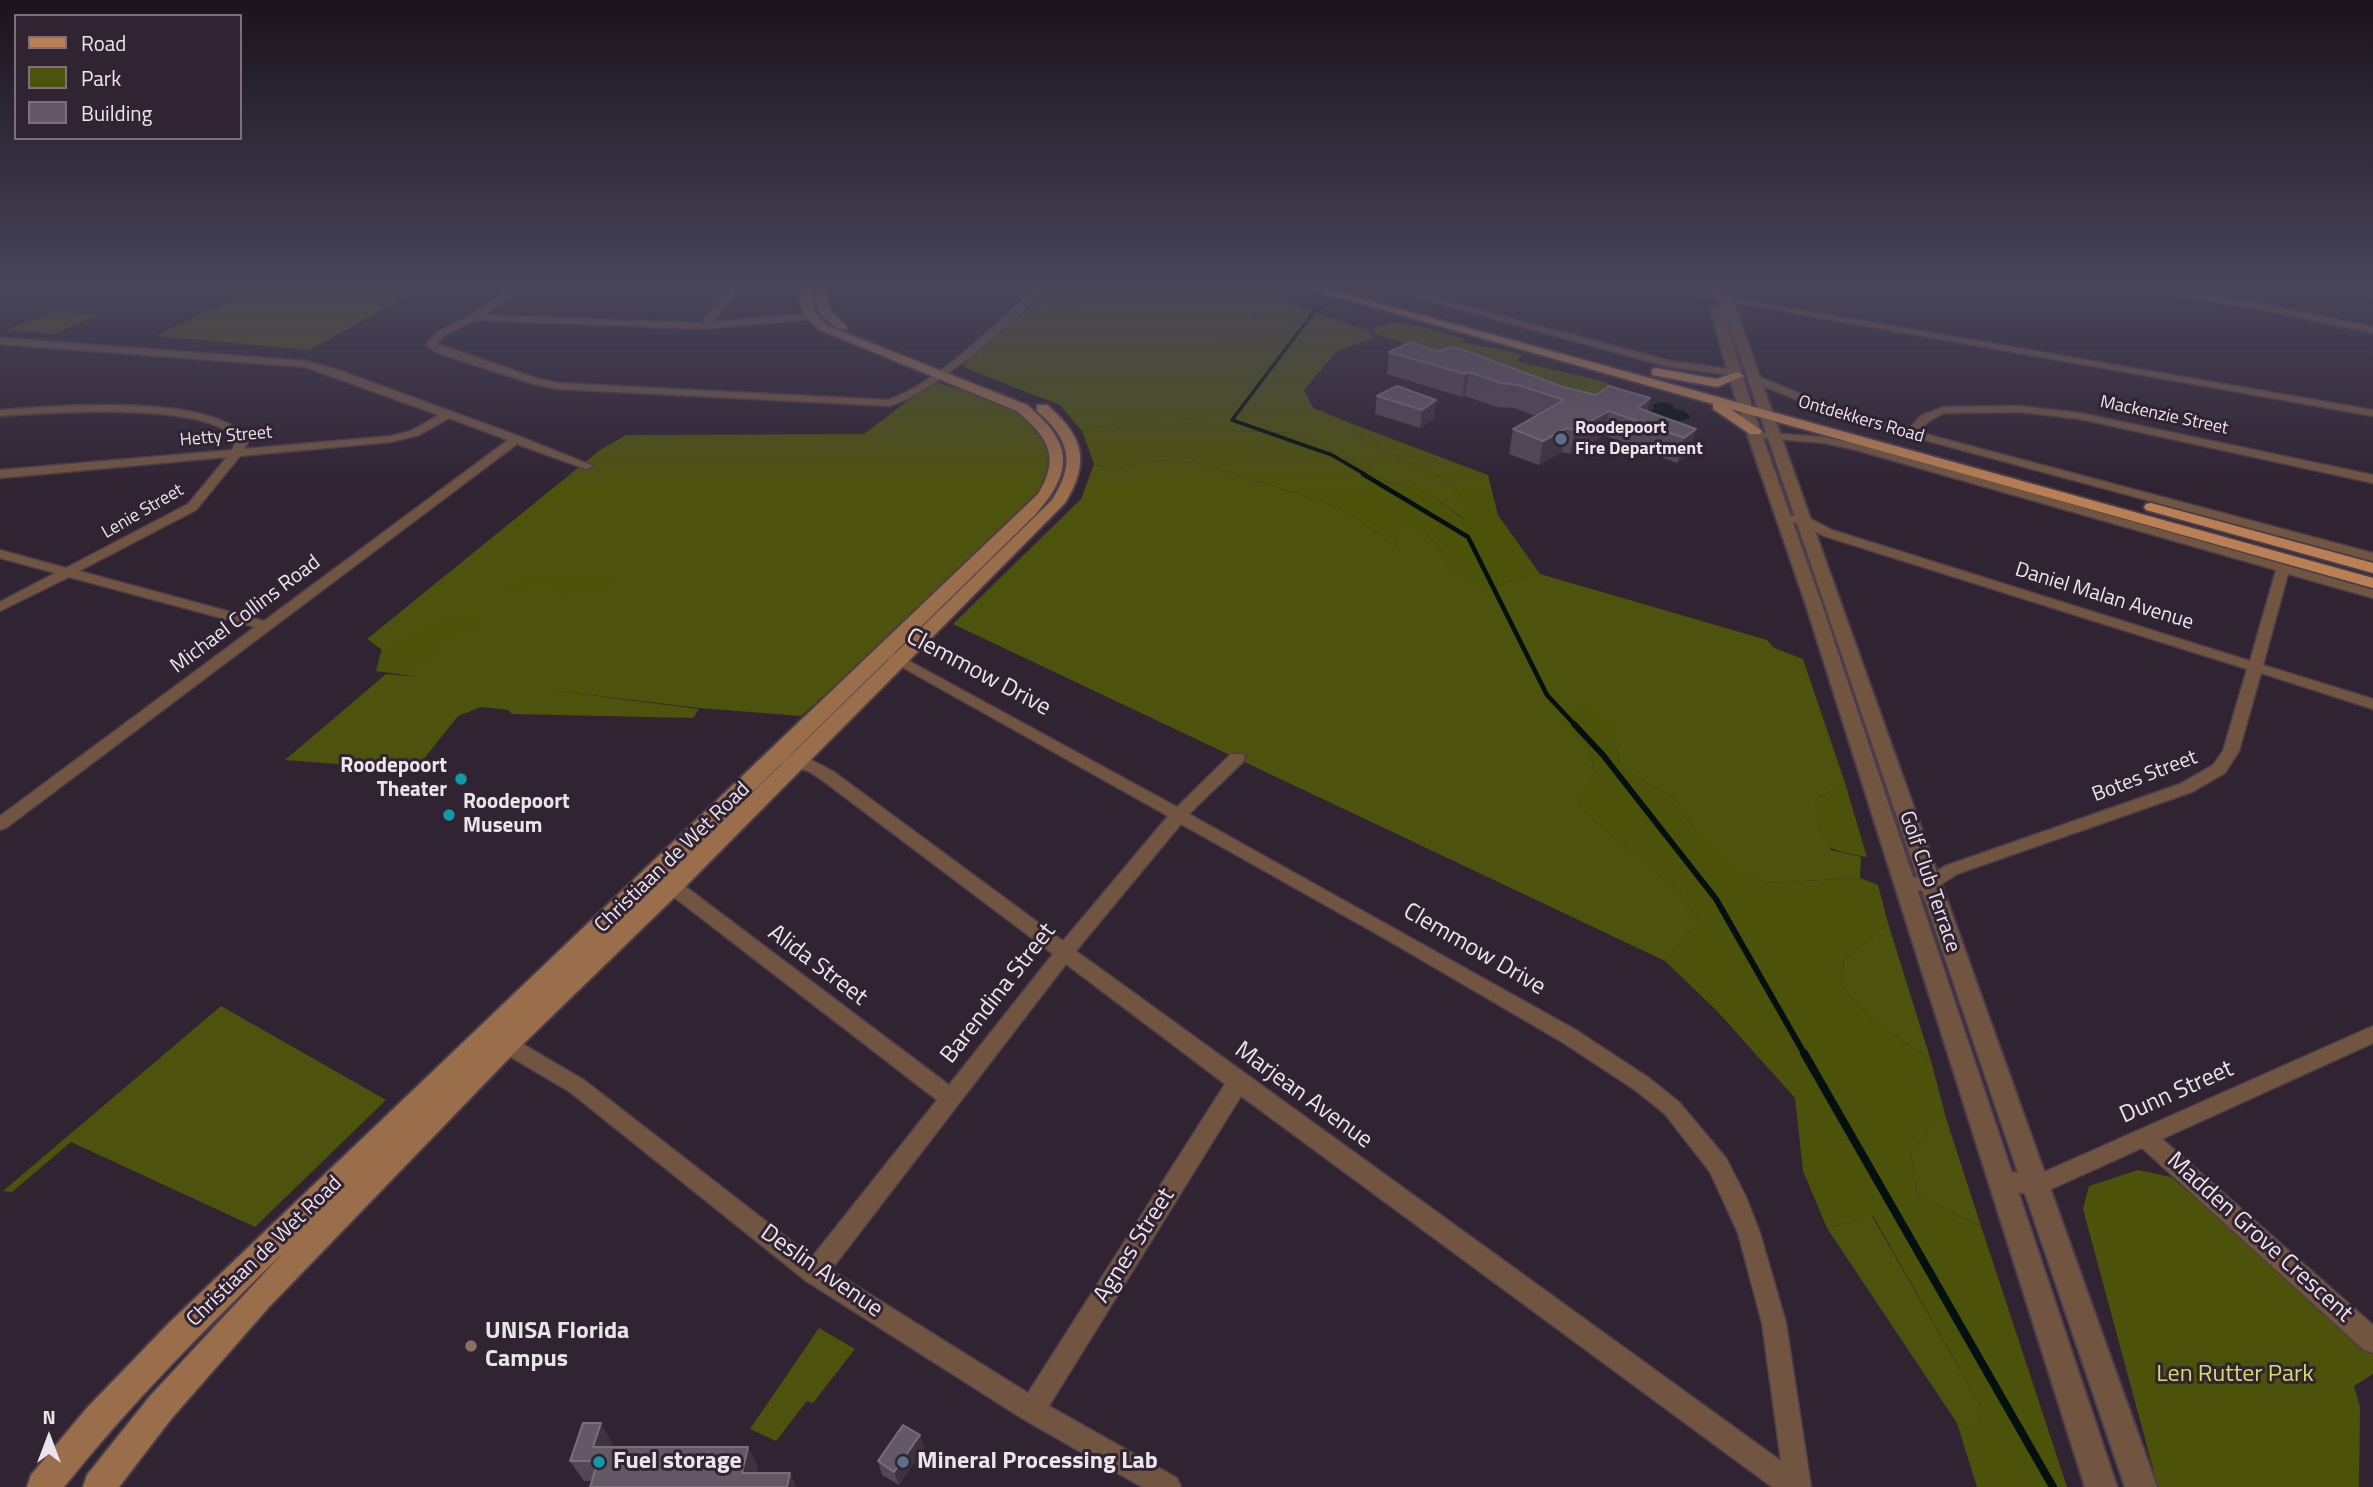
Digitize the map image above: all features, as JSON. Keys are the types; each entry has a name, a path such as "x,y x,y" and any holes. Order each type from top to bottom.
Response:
{"main road":[{"name":"Christiaan de Wet Road","path":"889,353 942,372"},
{"name":"Christiaan de Wet Road","path":"43,1487 97,1420 153,1360 498,1039 672,886 799,761 892,656 1044,498 1058,469 1058,457 1054,439 1039,421 1022,408 901,353"},
{"name":"Ontdekkers Road","path":"1560,353 1762,407 2373,583"},
{"name":"Ontdekkers Road","path":"1569,353 1638,374"},
{"path":"1638,374 1712,382 1723,382 1737,375"},
{"path":"1638,374 1721,408 1755,433"},
{"name":"Ontdekkers Road","path":"1762,407 2373,568"},
{"name":"Christiaan de Wet Road","path":"99,1487 161,1406 498,1039 651,880 777,757 892,656"}],"street":[{"path":"168,353 306,364 587,466"},
{"path":"455,353 548,384 889,403 903,399 964,353"},
{"path":"1630,353 1669,364 1737,375"},
{"name":"Golf Club Terrace","path":"1732,353 1755,433 1801,525"},
{"name":"Golf Club Terrace","path":"1742,353 1773,436 1916,883 2001,1180 2101,1487"},
{"path":"2031,353 2373,413"},
{"name":"Ontdekkers Road","path":"1753,378 1843,415 2373,557"},
{"path":"0,414 98,408 202,418 242,435 243,440 236,453"},
{"name":"Mackenzie Street","path":"1912,433 1918,423 1943,410 2046,411 2373,479"},
{"name":"Hetty Street","path":"0,474 400,438 415,433 449,414"},
{"name":"Ontdekkers Road","path":"1755,433 1824,440 1858,447 2373,594"},
{"name":"Michael Collins Road","path":"0,824 517,439"},
{"name":"Lenie Street","path":"0,607 192,507 236,453"},
{"name":"Daniel Malan Avenue","path":"1801,525 2257,665 2373,704"},
{"path":"0,554 267,626"},
{"name":"Botes Street","path":"1916,883 2205,779 2220,769 2231,751 2283,569"},
{"name":"Clemmow Drive","path":"892,656 1180,813 1569,1036 1642,1084 1672,1108 1718,1165 1749,1233 1774,1323 1796,1487"},
{"name":"Marjean Avenue","path":"777,757 799,761 828,776 1238,1082 1796,1487"},
{"name":"Barendina Street","path":"814,1273 1064,953 1180,813 1237,758"},
{"name":"Alida Street","path":"651,880 672,886 950,1098"},
{"name":"Golf Club Terrace","path":"1916,883 2036,1186 2141,1487"},
{"name":"Dunn Street","path":"2036,1186 2373,1034"},
{"name":"Deslin Avenue","path":"498,1039 578,1086 814,1273 1032,1410 1168,1487"},
{"name":"Agnes Street","path":"1032,1410 1238,1082"},
{"name":"Madden Grove Crescent","path":"2144,1136 2373,1340"},
{"path":"2001,1180 2036,1186"}],"green space":[{"path":"975,353 1335,353 1304,390 1313,408 1355,425 1353,435 1452,483 1468,512 1464,519 1426,491 1388,482 1298,433 1236,431 1176,416 1153,416 1082,431 1060,405 965,368 963,363"},
{"path":"1436,353 1516,353 1522,355 1516,361 1602,381 1634,396 1612,410"},
{"path":"934,381 992,401 1030,422 1044,436 1051,452 1051,471 1044,487 1026,513 801,716 699,708 533,688 699,709 693,718 512,714 508,710 481,707 458,716 415,770 285,760 386,674 421,677 376,671 384,660 385,652 367,639 600,450 626,435 864,434"},
{"path":"1153,416 1176,416 1236,431 1298,433 1388,482 1426,491 1463,519 1468,512 1452,483 1353,435 1355,425 1488,475 1498,515 1540,574 1514,579 1489,590 1446,572 1445,555 1424,531 1399,529 1396,546 1340,508 1205,464 1157,460 1113,469 1094,464 1082,431"},
{"path":"1157,460 1205,464 1340,508 1396,546 1399,528 1424,531 1445,555 1489,590 1514,579 1540,574 1767,640 1774,648 1803,659 1845,783 1814,800 1831,850 1861,857 1860,878 1765,883 1734,868 1687,819 1676,798 1622,769 1614,742 1588,745 1595,775 1576,798 1582,810 1675,888 1699,921 1665,961 953,624 1081,499 1094,464 1113,469"},
{"path":"537,572 623,572 612,587 556,598 555,586 534,585 515,593 502,587"},
{"path":"478,611 481,625 441,644 430,660 422,665 405,671 376,671 382,648 451,617"},
{"path":"1585,704 1618,725 1614,742 1622,769 1676,798 1687,819 1734,867 1765,883 1860,878 1878,885 1888,923 1844,961 1841,986 1870,1017 1931,1061 1946,1118 1935,1118 1911,1154 1917,1192 1981,1226 2067,1487 1977,1487 1957,1423 1977,1429 1982,1408 1873,1216 1827,1228 1803,1171 1795,1098 1717,1011 1665,961 1699,921 1675,888 1582,810 1575,798 1595,774 1588,745 1559,722"},
{"path":"1845,783 1867,857 1831,848 1821,837 1818,828 1814,800"},
{"path":"1888,923 1931,1061 1870,1017 1841,986 1844,961"},
{"path":"221,1006 386,1100 255,1227 71,1142 12,1192 3,1191"},
{"path":"1935,1118 1946,1118 1981,1226 1917,1192 1911,1154"},
{"name":"Len Rutter Park","path":"2138,1170 2171,1177 2373,1354 2373,1374 2354,1386 2360,1407 2359,1487 2158,1487 2083,1209 2089,1186"},
{"path":"1872,1216 1982,1408 1977,1429 1957,1423 1827,1228"},
{"path":"819,1328 855,1349 813,1403 807,1401 776,1441 750,1429"}],"shaded area":[{"path":"1664,402 1673,405 1674,409 1683,410 1691,417 1675,421 1650,411 1654,408 1653,404"}],"building":[{"path":"1394,353 1473,353 1563,387 1596,395 1609,386 1650,398 1638,408 1696,429 1684,438 1609,411 1575,430 1567,428 1543,441 1513,429 1564,400 1469,372 1465,374"},
{"path":"1397,386 1436,400 1422,410 1377,396"},
{"path":"583,1423 601,1423 593,1447 748,1447 742,1473 790,1473 787,1487 590,1487 598,1461 570,1461"},
{"path":"903,1425 920,1435 894,1472 878,1461"}],"waterway":[{"path":"1282,353 1232,420 1332,455 1366,475"},
{"path":"1363,474 1468,537 1547,695 1576,726"},
{"path":"1574,724 1603,755 1716,899 1805,1055"},
{"path":"1804,1053 2053,1487"}],"place":[{"name":"Roodepoort Fire Department","path":"1561,439"},
{"name":"Roodepoort Theater","path":"461,779"},
{"name":"Roodepoort Museum","path":"449,815"},
{"name":"UNISA Florida Campus","path":"471,1346"},
{"name":"Fuel storage","path":"599,1462"},
{"name":"Mineral Processing Lab","path":"903,1462"}]}
